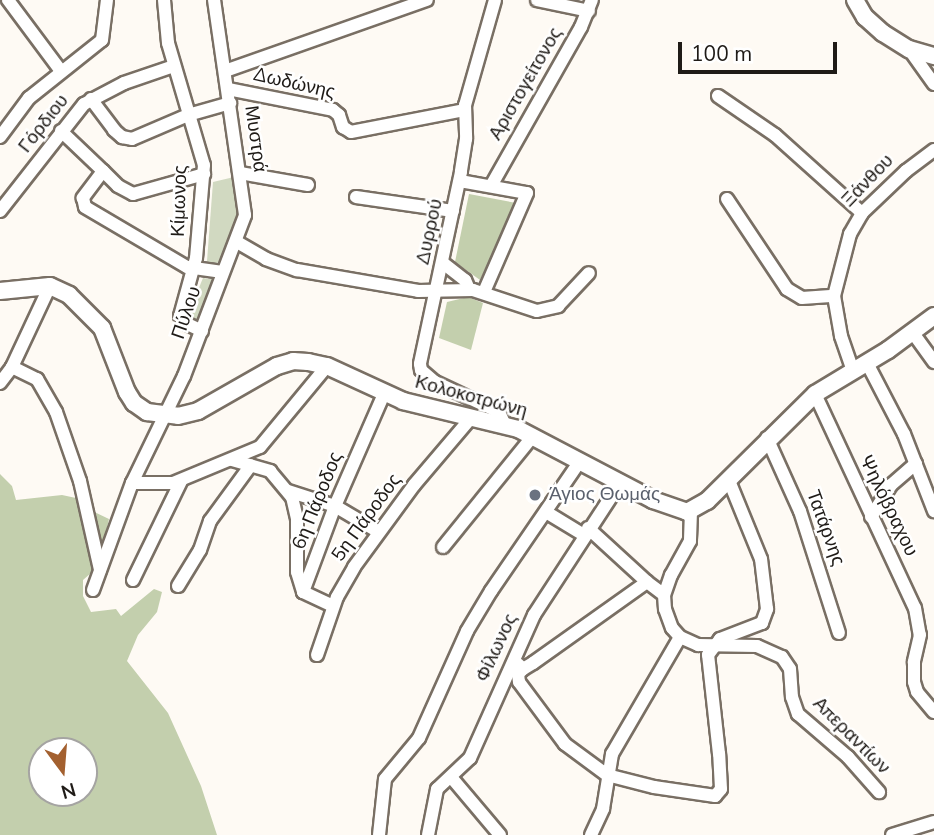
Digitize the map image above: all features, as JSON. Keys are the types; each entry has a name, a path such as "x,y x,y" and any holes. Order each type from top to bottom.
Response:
{"street":[{"path":"8,0 61,71"},
{"name":"Γόρδιου","path":"0,137 23,104 102,40 107,0"},
{"name":"Κίμωνος","path":"163,0 167,37 204,174 194,269 180,312 183,321 202,331"},
{"path":"225,71 427,0"},
{"name":"Δυρρού","path":"495,0 464,110 466,139 460,181 421,355 421,370 435,382 499,412 505,425"},
{"path":"537,0 590,6"},
{"path":"855,0 874,27 909,49 934,56"},
{"name":"Μυστρά","path":"215,1 245,215 237,242"},
{"name":"Αριστογείτονος","path":"491,186 590,6"},
{"path":"909,49 934,84"},
{"name":"Γόρδιου","path":"0,211 61,131 91,99 124,83 174,66"},
{"name":"Δωδώνης","path":"228,89 333,110 339,115 343,127 351,132 464,110"},
{"path":"718,96 775,135 862,213"},
{"path":"91,99 114,130 127,139 138,138 188,115 230,103"},
{"path":"61,131 103,171 133,194 204,174"},
{"name":"Ξάνθου","path":"934,150 906,171 862,213 850,234 834,296 841,336 916,463 934,511"},
{"path":"103,171 83,198 85,207 194,269 221,272"},
{"path":"240,173 308,185"},
{"path":"460,181 527,193 484,292"},
{"path":"356,197 453,211"},
{"path":"727,200 783,286 802,298 834,296"},
{"path":"237,242 266,259 297,270 414,290 469,289 544,312 558,306 589,273"},
{"name":"Πύλου","path":"93,590 132,484 202,331 221,272 237,242"},
{"path":"443,263 465,280 469,289"},
{"path":"0,291 50,285 59,288 79,303 102,328 127,392 134,403 147,412 162,416"},
{"path":"0,383 12,366 50,285"},
{"path":"592,835 603,809 612,754 680,637 667,619 664,594 690,541 691,511 707,501 767,438 815,394 913,333 934,316"},
{"path":"913,333 934,362"},
{"name":"Κολοκοτρώνη","path":"162,416 198,411 288,362 303,361 327,366 384,394 505,425 533,436 670,508 691,511"},
{"path":"12,366 37,379 56,412 80,481 100,570"},
{"path":"132,484 165,485 181,481 260,447 327,366"},
{"name":"6η Πάροδος","path":"303,592 334,506 384,394"},
{"name":"Ψηλόβραχου","path":"815,394 915,608 920,635 913,669 914,682 917,692 934,712"},
{"name":"5η Πάροδος","path":"317,655 333,606 345,582 379,532 471,418"},
{"path":"443,547 533,436"},
{"name":"Τατάρνης","path":"767,438 800,511 839,634"},
{"path":"232,460 270,471 288,491 297,518 297,572 303,592 333,606"},
{"path":"379,835 381,790 385,779 419,737 467,631 491,591 580,461"},
{"path":"871,517 891,485 916,463"},
{"path":"178,586 200,550 210,521 251,465"},
{"path":"647,582 523,668 518,677 521,685 565,744 607,775 647,786 712,797 721,789 708,664 712,646 720,639 758,626 764,620 766,609 763,566 728,478"},
{"path":"133,580 181,481"},
{"name":"Φίλωνος","path":"428,835 435,792 471,755 512,658 534,615 586,531 620,483"},
{"path":"288,491 334,506 379,532"},
{"path":"546,512 586,531 664,594"},
{"name":"Απεραντίων","path":"680,637 698,645 757,646 782,657 790,669 793,702 798,714 848,757 880,792"},
{"path":"512,658 523,668"},
{"path":"451,777 500,835"},
{"path":"892,835 934,822"}],"green space":[{"path":"234,177 238,215 223,261 210,265 207,261 213,182"},
{"path":"469,194 516,203 480,280 455,262"},
{"path":"203,278 217,280 203,327 186,319"},
{"path":"468,297 483,303 471,350 439,338 447,302"},
{"path":"0,474 12,486 16,500 62,495 76,498 86,508 109,519 98,567 83,580 83,596 91,612 116,609 121,616 154,589 162,592 157,612 138,635 127,661 168,713 201,786 217,835 0,835"}],"place":[{"name":"Άγιος Θωμάς","path":"535,495"}]}
